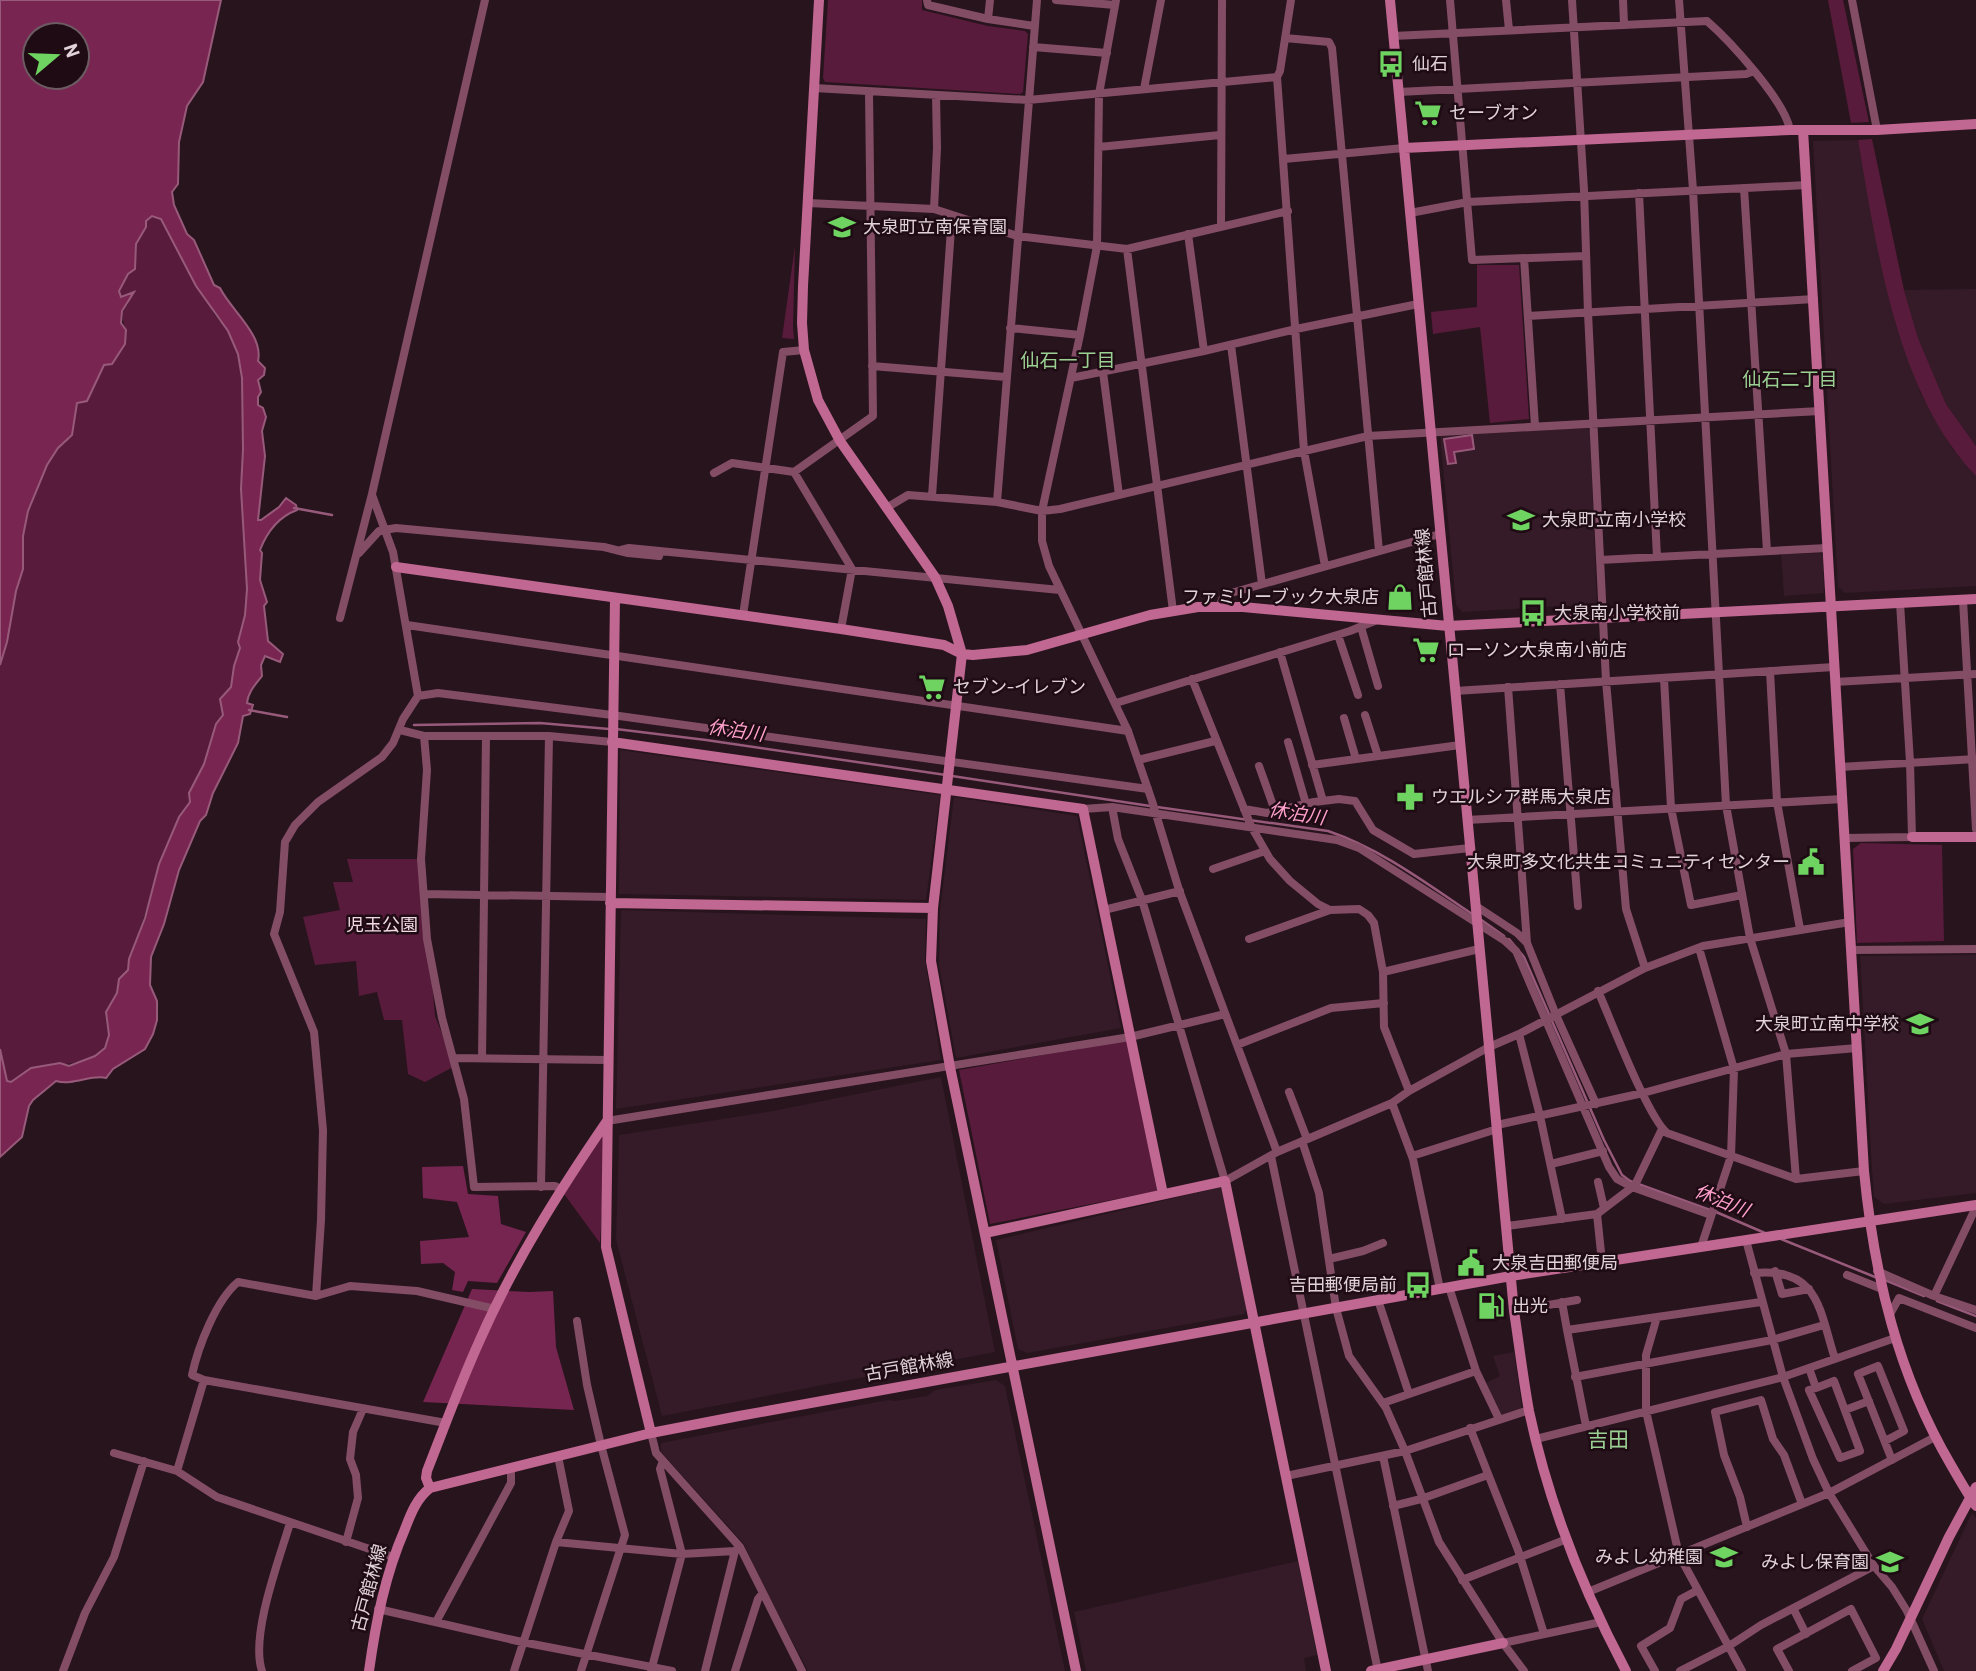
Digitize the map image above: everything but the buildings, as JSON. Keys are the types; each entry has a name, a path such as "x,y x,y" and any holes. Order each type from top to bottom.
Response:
{"street":[{"path":"340,618 372,494 485,0"},
{"path":"819,0 802,312 804,350 818,400 840,441 935,578 948,607 962,654 958,708 933,908 931,961 950,1067 1076,1671"},
{"path":"927,0 929,5 988,19 1034,26"},
{"path":"988,19 990,0"},
{"path":"997,502 1037,0"},
{"path":"1056,0 1116,3 1099,94 1097,246 1042,511 1042,541 1049,566 1128,731 1180,891 1274,1154 1303,1313 1376,1671 1427,1666 1503,1643 1601,1622"},
{"path":"1144,89 1161,0"},
{"path":"1221,226 1222,0"},
{"path":"1292,0 1277,77 1304,451 1325,566"},
{"name":"古戸館林線","path":"962,654 1016,652 1173,611 1219,607 1448,626 1390,0"},
{"path":"1450,0 1472,260 1586,256"},
{"path":"1506,0 1509,30"},
{"path":"1572,0 1584,196 1606,681 1626,909 1645,968"},
{"path":"1623,0 1624,24"},
{"path":"1679,0 1693,190 1726,806 1750,938 1786,1054 1796,1179"},
{"path":"1852,0 1877,130"},
{"path":"1393,36 1707,21 1754,71 1782,111 1790,130"},
{"path":"1285,38 1329,42 1332,45 1379,551"},
{"path":"1033,47 1107,53"},
{"path":"1399,92 1685,78 1746,74 1754,71"},
{"path":"814,88 1028,100 1277,77"},
{"path":"714,473 732,463 794,472 873,416 869,92"},
{"path":"934,209 936,95"},
{"path":"1284,159 1404,148 1976,124"},
{"path":"1803,130 1869,1221 1889,1316 1914,1392 1935,1437 1974,1497 1949,1536 1883,1671"},
{"path":"1099,147 1220,135"},
{"path":"1410,213 1468,202 1807,185"},
{"path":"1744,188 1767,551"},
{"path":"1639,193 1657,557"},
{"path":"808,203 934,209 1017,236 1127,249 1288,211"},
{"path":"932,496 952,215"},
{"path":"1188,234 1204,351"},
{"path":"1127,249 1173,611"},
{"path":"1524,258 1535,426"},
{"path":"1528,316 1814,299"},
{"path":"1071,378 1418,304"},
{"path":"1010,328 1080,335"},
{"path":"1231,345 1262,584"},
{"path":"743,615 783,352 804,350"},
{"path":"872,366 1006,377"},
{"path":"1103,372 1119,495"},
{"path":"888,507 905,495 997,502 1042,511 1060,509 1368,436 1820,411"},
{"path":"794,472 852,569 841,629"},
{"path":"316,1296 323,1130 314,1032 274,933 280,912 285,842 295,825 318,802 382,757 418,696 396,566 386,529 372,494"},
{"path":"357,556 372,538 386,529 396,528 1060,590"},
{"path":"1219,607 1224,595 1440,534"},
{"path":"1600,561 1828,548"},
{"path":"396,566 944,645 962,654"},
{"path":"615,598 606,1247 656,1453 737,1549 802,1671"},
{"path":"1626,1671 1601,1622 1567,1539 1529,1410 1514,1311 1448,626 1976,599"},
{"path":"1963,600 1972,675 1976,829"},
{"path":"1900,603 1912,837"},
{"path":"1116,703 1338,635 1380,619"},
{"path":"407,625 1128,731"},
{"path":"1361,626 1378,686"},
{"path":"1338,635 1358,695"},
{"path":"1280,652 1322,801"},
{"path":"1455,691 1834,667"},
{"path":"1770,671 1777,802 1800,929"},
{"path":"1835,682 1972,675"},
{"path":"1664,678 1671,808 1691,905 1742,895"},
{"path":"1192,680 1251,826 1270,859 1297,887 1330,910"},
{"path":"1560,684 1578,906"},
{"path":"1508,687 1527,943 1551,1017 1590,1106"},
{"path":"418,696 438,693 1148,789"},
{"path":"1365,715 1378,756"},
{"path":"1344,718 1356,759"},
{"path":"400,730 424,736 612,739 1083,809 1111,807 1156,812 1338,840 1359,848 1476,916 1517,933 1527,943"},
{"path":"424,736 427,770 421,859 427,939 434,980 464,1099 474,1187 555,1186 560,1189"},
{"path":"482,1058 486,736"},
{"path":"541,1187 549,736"},
{"path":"1138,760 1215,741"},
{"path":"1288,742 1306,804"},
{"path":"1312,765 1460,745"},
{"path":"1840,767 1974,759"},
{"path":"1259,766 1275,811"},
{"path":"1467,820 1843,799"},
{"path":"1245,812 1267,813 1322,801 1355,801 1373,830 1414,854 1470,848"},
{"path":"1111,807 1118,839 1142,900 1180,1024 1225,1181 1326,1671"},
{"path":"1083,809 1163,1194"},
{"path":"1845,838 1976,837"},
{"path":"1213,869 1265,850"},
{"path":"1104,910 1180,891"},
{"path":"424,894 933,908"},
{"path":"1249,939 1330,910 1359,909 1368,915 1374,923 1382,972 1384,1027 1409,1091"},
{"path":"1476,916 1516,951 1551,1017 1590,1106 1609,1167 1617,1179 1713,1211"},
{"path":"985,1233 1225,1181 1274,1154 1392,1103 1489,1047 1645,968 1699,948 1850,922"},
{"path":"1382,972 1479,948"},
{"path":"1699,948 1734,1069 1731,1156 1701,1247"},
{"path":"1851,950 1976,949"},
{"path":"1598,991 1643,1093 1662,1129 1667,1133 1796,1179 1864,1171"},
{"path":"1237,1045 1331,1009 1384,1003"},
{"path":"430,1488 426,1478 427,1471 495,1309 560,1189 607,1121 1130,1037 1225,1014"},
{"path":"1519,1034 1541,1116 1562,1219"},
{"path":"1412,1156 1497,1127 1643,1093 1786,1054 1857,1048"},
{"path":"453,1058 608,1060"},
{"path":"1289,1092 1318,1193 1336,1308 1349,1356 1383,1403 1405,1451 1439,1542 1503,1643 1524,1671"},
{"path":"1392,1103 1412,1156 1445,1288 1476,1371 1499,1419"},
{"path":"1507,1227 1600,1211 1635,1183 1662,1129"},
{"path":"1551,1164 1603,1151"},
{"path":"1598,1182 1602,1262"},
{"path":"1934,1296 1976,1206"},
{"name":"古戸館林線","path":"369,1671 378,1609 393,1557 414,1507 430,1488 651,1433 1012,1366 1511,1276 1976,1206"},
{"path":"1745,1240 1783,1377 1829,1493 1874,1566 1892,1587 1911,1618 1934,1671"},
{"path":"1329,1259 1383,1243"},
{"path":"1754,1273 1774,1271 1789,1274 1804,1283 1814,1296 1835,1359"},
{"path":"1774,1271 1782,1294 1809,1289"},
{"path":"1847,1275 1880,1280 1976,1310"},
{"path":"446,1423 204,1380 192,1375 215,1316 229,1290 238,1282 316,1296 350,1286 417,1291 495,1309"},
{"path":"1889,1316 1899,1298 1976,1328"},
{"path":"1378,1300 1409,1394"},
{"path":"1514,1311 1577,1300"},
{"path":"1562,1302 1586,1426"},
{"path":"1567,1330 1761,1302"},
{"path":"1657,1317 1646,1355 1646,1411 1679,1555 1729,1646 1738,1669"},
{"path":"577,1321 587,1385 625,1535 581,1671"},
{"path":"1575,1377 1772,1340 1824,1325"},
{"path":"1536,1439 1783,1377 1895,1338"},
{"path":"1885,1441 1904,1431 1878,1367 1858,1374 1892,1460"},
{"path":"1809,1368 1816,1388"},
{"path":"1383,1403 1476,1371"},
{"path":"177,1471 204,1380"},
{"path":"1834,1381 1860,1451 1840,1458 1810,1390 1816,1388 1834,1381"},
{"path":"1747,1527 1740,1497 1724,1455 1715,1412 1761,1400 1773,1439 1784,1455 1802,1504"},
{"path":"1845,1410 1869,1401"},
{"path":"346,1542 358,1498 356,1475 350,1459 353,1432 363,1409"},
{"path":"1286,1476 1405,1451 1529,1410"},
{"path":"1470,1428 1520,1556 1544,1634"},
{"path":"1588,1592 1829,1493 1935,1437"},
{"path":"114,1453 177,1471 217,1497 393,1557"},
{"path":"514,1671 556,1542 569,1511 558,1456"},
{"path":"1383,1456 1427,1666"},
{"path":"63,1671 85,1614 114,1558 144,1461"},
{"path":"651,1670 682,1554 660,1469 663,1461"},
{"path":"436,1622 511,1483 511,1468"},
{"path":"1393,1506 1488,1475"},
{"path":"261,1671 257,1659 258,1646 269,1595 290,1523"},
{"path":"1462,1580 1567,1539"},
{"path":"556,1542 682,1554 737,1549"},
{"path":"705,1671 737,1549"},
{"path":"1680,1671 1729,1646 1760,1625 1874,1566"},
{"path":"1655,1671 1641,1646 1670,1628 1681,1599 1698,1590"},
{"path":"735,1671 758,1598 762,1594"},
{"path":"1793,1608 1806,1634"},
{"path":"378,1609 651,1670 672,1671"},
{"path":"1788,1671 1777,1648 1851,1609 1876,1658 1852,1671"}],"shaded area":[{"path":"0,0 221,0 203,82 187,106 179,142 178,184 172,192 174,205 187,234 194,240 214,285 220,288 251,332 256,342 258,361 265,368 264,375 258,380 261,392 258,405 263,408 266,417 262,431 265,456 258,520 279,507 286,498 296,505 297,510 274,526 260,550 260,580 267,602 264,606 268,641 283,654 280,662 265,656 261,665 262,676 248,699 247,703 253,705 250,714 243,716 238,743 179,870 164,924 151,957 150,985 157,1001 157,1020 145,1049 113,1069 106,1078 56,1081 33,1100 29,1106 22,1137 0,1157 0,1049 7,1081 11,1082 31,1068 60,1063 69,1066 95,1056 105,1048 109,1035 106,1012 117,993 119,979 128,970 129,959 145,918 159,864 179,817 190,802 189,793 204,764 216,724 223,715 220,699 231,687 240,648 238,642 245,615 247,589 241,489 242,378 238,354 228,331 196,286 161,219 152,216 146,221 146,227 136,244 135,269 128,274 119,291 121,297 134,292 122,311 121,323 126,330 125,344 112,364 104,365 87,401 77,403 72,435 58,448 47,465 28,511 23,536 23,569 16,591 0,665"},
{"path":"1858,140 1893,313 1920,392 1952,448 1976,476 1976,586 1845,593 1838,587 1813,141"},
{"path":"1976,289 1976,446 1946,404 1918,338 1904,290"},
{"name":"大泉町立南小学校","path":"1587,428 1590,431 1597,604 1462,612 1456,605 1440,435"},
{"path":"1472,435 1474,449 1454,452 1456,463 1448,464 1444,439"},
{"path":"1820,553 1823,556 1824,593 1784,596 1781,554"},
{"path":"620,750 940,795 926,900 619,894"},
{"path":"954,797 1077,816 1121,1028 956,1058 939,965 940,910"},
{"path":"621,910 926,919 925,960 941,1060 616,1109"},
{"name":"大泉町立南中学校","path":"1976,955 1976,1193 1884,1204 1874,1197 1860,956"},
{"path":"941,1077 995,1352 662,1416 616,1240 619,1135 773,1111"},
{"path":"463,1166 468,1194 498,1196 501,1224 526,1232 497,1283 468,1281 463,1292 452,1290 455,1272 443,1263 421,1264 420,1241 469,1237 457,1202 423,1198 422,1167"},
{"path":"1221,1187 1247,1309 1244,1314 1027,1353 1018,1349 996,1240"},
{"path":"472,1289 553,1291 556,1347 574,1410 423,1402"},
{"path":"1514,1352 1522,1408 1502,1416 1486,1383 1500,1376 1493,1356"},
{"path":"996,1380 1005,1386 1065,1671 808,1671 744,1544 661,1452 661,1443 888,1400 927,1396 935,1390"},
{"path":"1972,1513 1976,1518 1976,1671 1944,1671 1922,1619"},
{"path":"1298,1561 1317,1655 1304,1658 1306,1671 1086,1671 1074,1612"}],"green space":[{"path":"828,0 922,0 922,10 988,26 1025,31 1028,34 1023,92 1020,94 825,82 823,78"},
{"path":"1828,0 1843,0 1869,122 1851,123"},
{"path":"1872,139 1904,290 1918,338 1946,404 1976,446 1976,476 1949,442 1926,404 1894,318 1873,227 1858,140"},
{"path":"152,216 161,219 214,314 228,331 238,354 242,378 242,511 247,589 240,648 231,687 220,699 223,715 216,724 204,764 189,793 190,802 171,836 128,968 119,979 116,994 106,1013 106,1045 84,1061 34,1069 11,1082 7,1081 0,1049 0,665 23,569 23,536 28,511 47,465 58,448 72,435 77,402 87,401 104,365 112,364 125,343 123,314 128,304 118,291 135,269 137,244 146,227 146,221"},
{"path":"795,246 793,327 794,339 782,338"},
{"path":"1477,265 1519,265 1529,419 1490,423 1480,327 1433,334 1431,312 1477,307"},
{"path":"1861,843 1942,845 1944,941 1857,943 1853,849"},
{"name":"児玉公園","path":"347,859 421,859 435,1016 455,1066 425,1082 408,1074 402,1020 384,1020 377,992 359,996 356,961 315,965 303,917 340,910 333,882 353,882"},
{"path":"1127,1040 1157,1191 990,1224 959,1070"},
{"path":"607,1129 600,1243 564,1194"}],"waterway":[{"path":"294,508 332,515"},
{"name":"休泊川","path":"249,710 287,717"},
{"name":"休泊川","path":"414,725 540,723 609,729"},
{"name":"休泊川","path":"616,729 946,775"},
{"name":"休泊川","path":"952,776 1150,806"},
{"name":"休泊川","path":"1157,807 1328,831 1385,857 1472,914"},
{"name":"休泊川","path":"1480,919 1504,936"},
{"name":"休泊川","path":"1509,939 1524,957 1622,1175 1630,1181 1710,1210"},
{"name":"休泊川","path":"1716,1212 1765,1233"},
{"name":"休泊川","path":"1781,1239 1875,1277"},
{"name":"休泊川","path":"1885,1280 1924,1296"},
{"name":"休泊川","path":"1937,1301 1976,1316"}],"place":[{"name":"仙石","path":"1391,64"},
{"name":"セーブオン","path":"1428,113"},
{"name":"大泉町立南保育園","path":"842,227"},
{"name":"大泉町立南小学校","path":"1521,520"},
{"name":"ファミリーブック大泉店","path":"1400,597"},
{"name":"大泉南小学校前","path":"1533,613"},
{"name":"ローソン大泉南小前店","path":"1426,650"},
{"name":"セブン-イレブン","path":"932,687"},
{"name":"ウエルシア群馬大泉店","path":"1410,797"},
{"name":"大泉町多文化共生コミュニティセンター","path":"1811,862"},
{"name":"大泉町立南中学校","path":"1920,1024"},
{"name":"大泉吉田郵便局","path":"1471,1263"},
{"name":"吉田郵便局前","path":"1418,1285"},
{"name":"出光","path":"1491,1306"},
{"name":"みよし幼稚園","path":"1724,1557"},
{"name":"みよし保育園","path":"1890,1562"}],"district":[{"name":"仙石一丁目","path":"1068,360"},
{"name":"仙石二丁目","path":"1790,379"},
{"name":"吉田","path":"1608,1440"}]}
